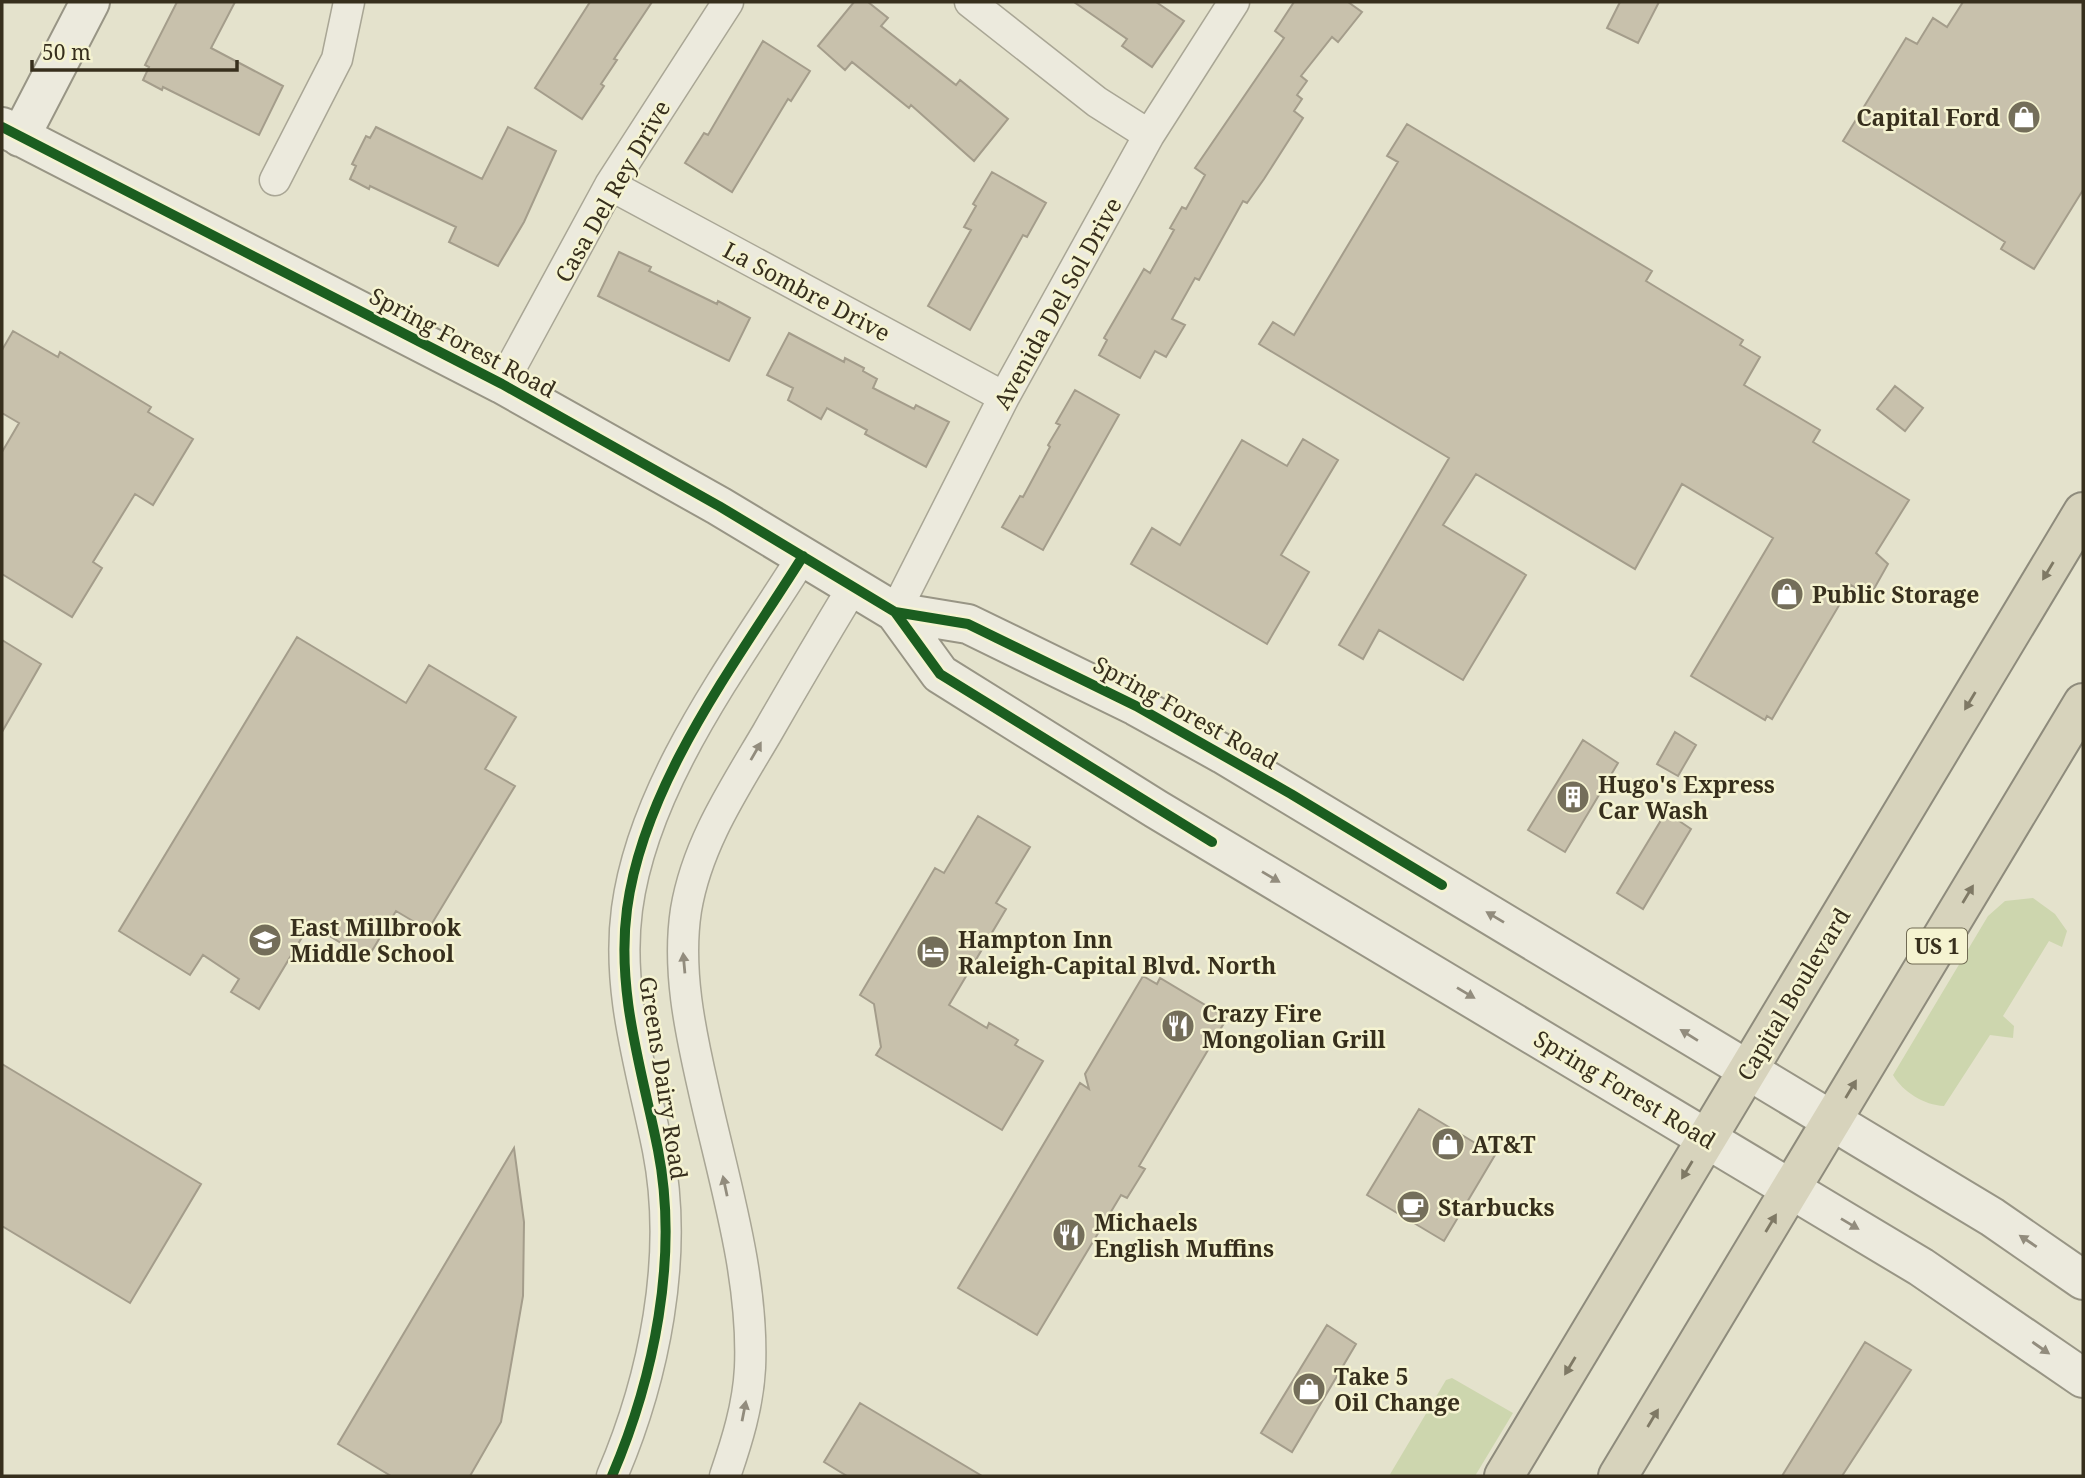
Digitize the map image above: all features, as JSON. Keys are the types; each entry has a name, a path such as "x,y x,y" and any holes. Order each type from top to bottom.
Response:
{"highway":[{"name":"Capital Boulevard","path":"1504,1476 2083,512"},
{"name":"US 1","path":"1618,1476 2083,703"}],"main road":[{"path":"11,132 90,2"},
{"name":"Spring Forest Road","path":"11,132 502,384 803,556 895,612 968,624 1136,706 1291,794 1992,1217 2083,1280"},
{"name":"Spring Forest Road","path":"895,612 940,674 1156,809 1920,1266 2083,1378"}],"street":[{"path":"275,180 337,59 349,2"},
{"name":"Casa Del Rey Drive","path":"502,384 610,185 728,2"},
{"path":"970,2 1097,102 1149,135"},
{"name":"Avenida Del Sol Drive","path":"895,612 1004,397 1149,135 1234,2"},
{"name":"La Sombre Drive","path":"610,185 1004,397"},
{"name":"Greens Dairy Road","path":"612,1476 636,1420 647,1377 660,1310 664,1235 658,1153 632,1038 625,981 627,912 636,861 660,797 697,726 803,556"},
{"name":"Greens Dairy Road","path":"725,1476 744,1413 750,1370 750,1330 740,1259 690,1028 682,948 687,908 700,858 719,814 853,587"}],"green space":[{"path":"2033,898 2055,914 2067,931 2062,947 2049,941 2003,1016 2014,1026 2013,1038 1990,1035 1944,1106 1915,1096 1902,1087 1893,1075 1988,916 2005,901"},
{"path":"1452,1378 1513,1413 1475,1476 1389,1476 1446,1380"}],"building":[{"path":"177,2 235,2 211,48 283,86 259,135 163,87 162,90 143,80 149,67 145,65"},
{"path":"590,2 652,2 614,59 617,60 601,84 604,86 582,119 535,88"},
{"path":"854,2 868,2 888,18 881,26 956,85 960,80 1008,119 974,161 911,105 909,108 852,62 845,70 818,46"},
{"path":"1074,2 1156,2 1184,21 1152,67 1122,46 1127,39"},
{"path":"1294,2 1348,2 1362,12 1338,42 1332,37 1301,76 1307,81 1297,95 1302,99 1294,111 1303,118 1247,203 1243,201 1199,280 1195,278 1172,319 1185,325 1166,357 1155,351 1140,378 1099,355 1107,340 1104,338 1144,269 1150,273 1174,230 1170,228 1182,207 1186,209 1205,175 1195,168 1284,38 1275,31"},
{"path":"1620,2 1659,2 1638,43 1607,28"},
{"path":"1963,2 2083,2 2083,190 2034,269 2001,249 2005,242 1843,141 1906,38 1917,44 1933,18 1947,27"},
{"path":"763,41 810,71 791,101 788,99 732,192 685,163 704,133 708,135"},
{"path":"1407,124 1652,271 1646,281 1743,340 1740,345 1760,357 1744,385 1820,430 1813,442 1909,500 1876,553 1888,564 1870,596 1851,585 1772,719 1767,716 1765,720 1691,676 1773,538 1682,484 1635,569 1476,474 1443,525 1526,575 1463,680 1379,630 1363,659 1339,645 1449,458 1259,344 1273,322 1294,335 1398,162 1387,156"},
{"path":"376,127 482,179 508,127 556,151 524,222 498,266 449,242 456,227 350,179 356,166 352,164 366,136 370,138"},
{"path":"992,172 1046,203 1027,237 1023,235 970,330 928,306 971,230 964,227 976,206 973,204"},
{"path":"619,252 651,267 649,271 750,318 729,361 598,296"},
{"path":"13,331 58,357 60,352 151,407 148,412 193,439 153,505 135,494 93,562 102,568 72,617 2,574 2,452 19,423 2,413 2,350"},
{"path":"789,333 844,362 845,358 864,368 863,371 877,379 873,388 914,409 916,405 949,422 926,467 865,434 867,430 827,408 821,419 788,400 793,388 767,375"},
{"path":"1895,386 1923,408 1905,431 1877,409"},
{"path":"1075,390 1119,415 1043,550 1002,527 1020,496 1023,497 1050,447 1048,445 1060,425 1056,423"},
{"path":"1303,439 1338,460 1281,555 1309,572 1267,644 1131,564 1152,528 1180,545 1242,440 1287,466"},
{"path":"297,637 406,703 429,665 516,717 485,769 515,786 428,930 396,911 367,959 310,924 259,1009 231,992 239,979 203,955 190,975 119,931"},
{"path":"2,640 41,664 2,732"},
{"path":"1675,732 1696,745 1678,776 1657,764"},
{"name":"Hugo's Express Car Wash","path":"1583,740 1618,763 1565,852 1528,830"},
{"path":"1666,812 1691,829 1643,909 1617,893"},
{"name":"Hampton Inn Raleigh-Capital Blvd. North","path":"978,816 1030,847 996,903 1006,909 949,1005 987,1028 989,1023 1018,1040 1015,1045 1043,1061 1002,1130 876,1055 881,1047 874,1004 860,995 935,868 944,873"},
{"path":"1143,976 1157,984 1160,978 1227,1018 1139,1166 1145,1169 1127,1198 1121,1195 1037,1335 958,1288 1080,1083 1089,1089 1085,1074"},
{"path":"2,1064 201,1184 130,1303 2,1226"},
{"path":"1419,1109 1495,1155 1444,1241 1367,1195"},
{"path":"514,1148 524,1222 523,1296 501,1422 470,1476 391,1476 338,1444"},
{"path":"1327,1325 1356,1344 1292,1452 1261,1433"},
{"path":"1865,1342 1911,1370 1842,1476 1782,1476"},
{"path":"860,1403 982,1476 847,1476 824,1462"}],"cycle path":[{"path":"2,127 502,384 719,506 895,612 968,624 1136,706 1291,794 1442,885"},
{"path":"612,1476 640,1399 651,1358 659,1316 666,1232 658,1150 628,1001 625,970 627,909 637,862 652,815 672,770 722,681 803,556"},
{"path":"895,612 940,674 1212,842"}],"place":[{"name":"Capital Ford","path":"2024,117"},
{"name":"Public Storage","path":"1787,594"},
{"name":"Hugo's Express Car Wash","path":"1573,797"},
{"name":"East Millbrook Middle School","path":"265,940"},
{"name":"Hampton Inn Raleigh-Capital Blvd. North","path":"933,952"},
{"name":"Crazy Fire Mongolian Grill","path":"1178,1026"},
{"name":"AT&T","path":"1448,1144"},
{"name":"Starbucks","path":"1413,1207"},
{"name":"Michaels English Muffins","path":"1069,1235"},
{"name":"Take 5 Oil Change","path":"1309,1389"}]}
